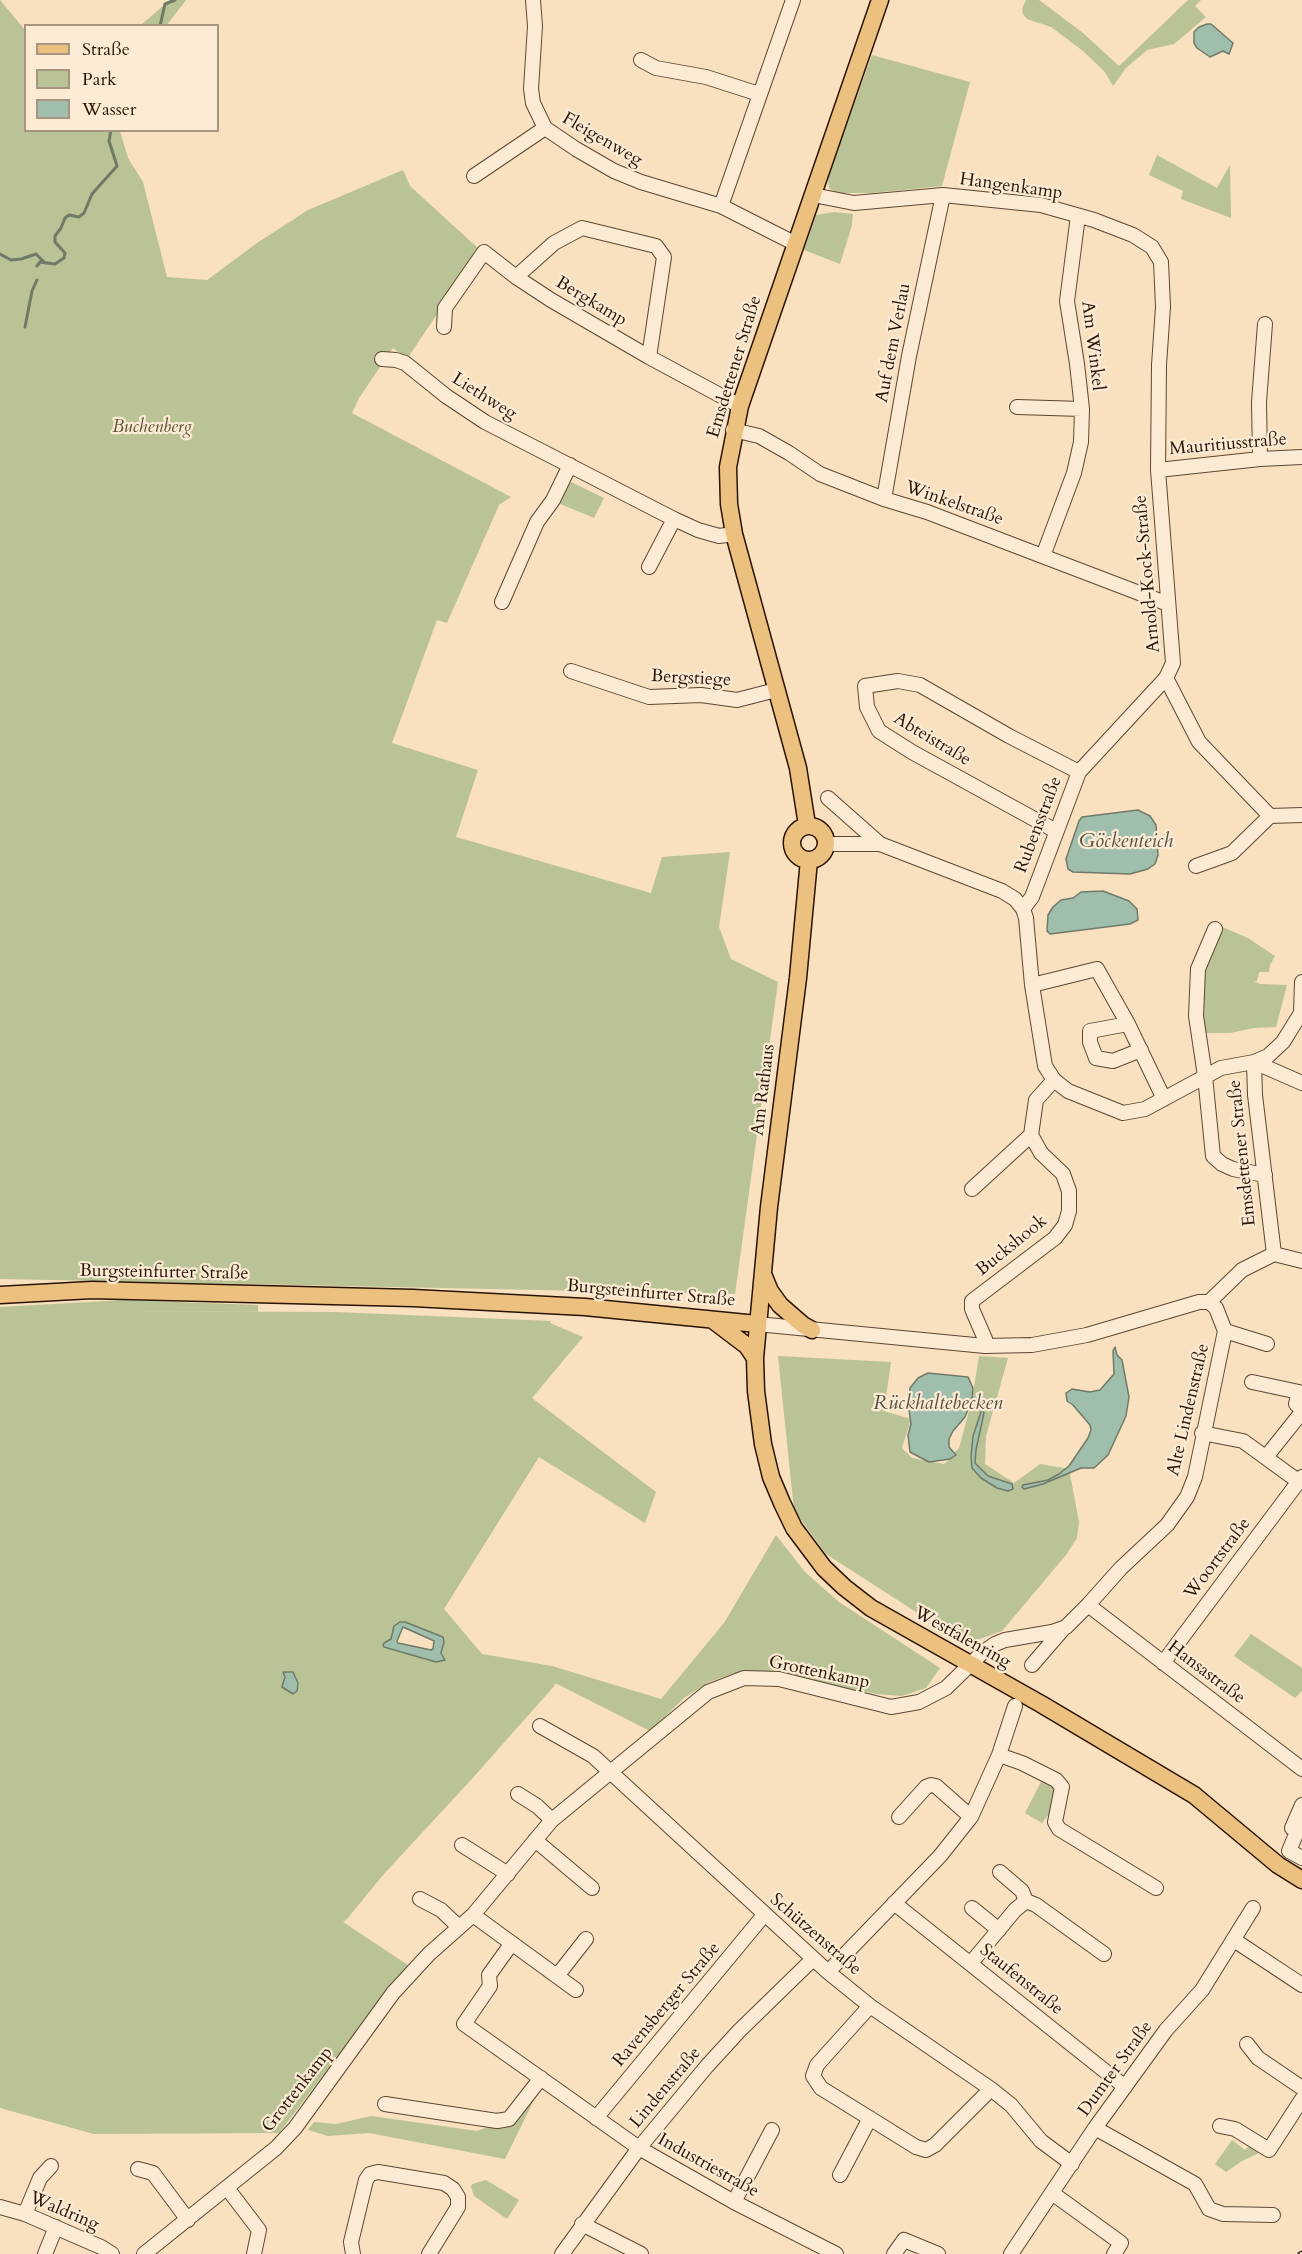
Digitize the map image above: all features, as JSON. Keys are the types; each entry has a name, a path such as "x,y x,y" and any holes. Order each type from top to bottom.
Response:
{"main road":[{"name":"Emsdettener Straße","path":"807,825 798,768 734,534 729,504 728,466 733,430 740,406 880,0"},
{"path":"807,825 821,830 826,844 821,855 809,860 796,855 791,842 796,831 807,825"},
{"name":"Am Rathaus","path":"757,1324 773,1172 798,978 809,860"},
{"path":"763,1272 770,1291 780,1305 812,1330"},
{"name":"Burgsteinfurter Straße","path":"0,1295 92,1290 413,1298 585,1306 757,1324"},
{"path":"713,1320 747,1346 755,1358"},
{"name":"Westfalenring","path":"757,1324 755,1358 759,1421 771,1477 794,1528 824,1568 862,1601 898,1625 1143,1763 1194,1795 1278,1865 1302,1880"}],"street":[{"name":"Fleigenweg","path":"533,0 535,26 531,89 533,103 545,128 614,171 641,182 722,206 796,244"},
{"path":"722,206 793,0"},
{"path":"641,60 657,68 706,77 759,94"},
{"path":"474,176 545,128"},
{"name":"Hangenkamp","path":"813,195 854,203 943,195 1041,205 1110,226 1145,242 1158,254 1161,262 1163,307 1159,365 1158,470"},
{"name":"Auf dem Verlau","path":"884,499 909,356 943,195"},
{"name":"Am Winkel","path":"1043,556 1074,473 1081,442 1082,409 1066,301 1078,216"},
{"name":"Bergkamp","path":"516,277 554,243 582,228 656,246 663,257 649,357"},
{"name":"Bergkamp","path":"444,327 445,308 484,252 516,277 649,357 740,406"},
{"path":"1260,459 1259,402 1265,324"},
{"name":"Liethweg","path":"382,358 405,363 446,396 485,422 674,519 698,530 719,536 734,534"},
{"name":"Am Winkel","path":"1017,407 1082,409"},
{"name":"Winkelstraße","path":"733,430 759,436 820,474 884,499 927,512 1168,604"},
{"name":"Mauritiusstraße","path":"1158,470 1302,457"},
{"path":"502,602 537,522 553,500 570,465"},
{"name":"Arnold-Kock-Straße","path":"1158,470 1173,663 1166,678 1199,742 1270,816"},
{"path":"649,567 674,519"},
{"name":"Bergstiege","path":"571,671 649,697 701,695 737,700 776,690"},
{"name":"Rubensstraße","path":"1023,909 1032,897 1078,772 1166,678"},
{"name":"Abteistraße","path":"1056,831 912,752 879,730 867,707 865,686 898,681 920,685 1078,772"},
{"path":"828,798 880,844 1002,891 1015,899 1023,909 1045,1066 1054,1080 1036,1100 1031,1135 972,1189"},
{"path":"1196,866 1232,853 1270,816 1302,815"},
{"path":"826,844 880,844"},
{"path":"1215,929 1198,969 1196,1016 1213,1156 1222,1164 1233,1169 1265,1175"},
{"path":"1032,985 1097,969 1128,1024 1164,1099"},
{"path":"1254,1062 1269,1056 1276,1050 1301,1013 1302,982"},
{"path":"1128,1024 1090,1031 1090,1041 1096,1058 1113,1060 1141,1050"},
{"path":"1254,1062 1302,1083"},
{"name":"Emsdettener Straße","path":"1054,1080 1068,1091 1123,1113 1145,1109 1221,1068 1254,1062 1274,1254"},
{"name":"Buckshook","path":"985,1346 985,1338 972,1309 972,1300 1055,1238 1065,1225 1069,1211 1069,1191 1063,1174 1041,1154 1031,1135"},
{"path":"1209,1302 1242,1270 1274,1254 1302,1262"},
{"name":"Burgsteinfurter Straße","path":"757,1324 985,1346 1032,1345 1087,1335 1199,1302 1209,1302"},
{"name":"Alte Lindenstraße","path":"1032,1665 1121,1568 1167,1525 1187,1497 1195,1477 1202,1433 1225,1331 1216,1308 1209,1302"},
{"path":"1225,1331 1267,1344"},
{"path":"1252,1382 1299,1392 1296,1404 1302,1410 1266,1457"},
{"path":"1202,1433 1243,1441 1300,1479"},
{"name":"Woortstraße","path":"1163,1663 1300,1479"},
{"name":"Hansastraße","path":"1088,1605 1302,1769"},
{"path":"970,1665 995,1644 1005,1640 1052,1632 1066,1627"},
{"name":"Grottenkamp","path":"144,2254 276,2148 295,2128 393,1993 429,1954 473,1915 552,1820 708,1692 744,1678 779,1679 891,1707 919,1702 946,1688 970,1665"},
{"path":"828,1972 940,1856 971,1817 999,1755 1015,1706"},
{"name":"Schützenstraße","path":"540,1726 593,1756 828,1972 870,2006 992,2089 1011,2105 1041,2141 1072,2164"},
{"path":"999,1755 1022,1763 1056,1780 1062,1787 1055,1822 1059,1828 1156,1888"},
{"path":"899,1817 926,1787 931,1785 936,1786 971,1817"},
{"path":"518,1794 537,1806 552,1820"},
{"path":"1302,1805 1293,1826 1299,1827 1289,1851 1302,1858"},
{"path":"535,1840 592,1888"},
{"path":"462,1845 508,1875"},
{"path":"1000,1872 1022,1891 1026,1901 1036,1905 1104,1954"},
{"path":"420,1899 441,1910 459,1927"},
{"path":"971,1963 1015,1910 1026,1901"},
{"name":"Staufenstraße","path":"894,1903 1125,2087"},
{"path":"972,1908 999,1930"},
{"name":"Dumter Straße","path":"1011,2254 1095,2128 1166,2030 1202,1989 1253,1908"},
{"path":"473,1915 576,1990"},
{"name":"Ravensberger Straße","path":"596,2118 764,1915"},
{"path":"557,1976 586,1939"},
{"path":"1234,1940 1302,1985"},
{"name":"Industriestraße","path":"512,1943 489,1975 490,1986 464,2024 639,2148 734,2202 836,2254"},
{"name":"Lindenstraße","path":"562,2254 639,2148 707,2066 813,1959"},
{"path":"870,2006 817,2065 813,2076 821,2088 926,2150 935,2145 992,2089"},
{"path":"1247,2044 1258,2058 1302,2088"},
{"path":"385,2104 497,2121 509,2120 540,2078"},
{"path":"1220,2126 1235,2128 1269,2150 1302,2099"},
{"path":"840,2175 870,2118"},
{"path":"1095,2128 1195,2184 1209,2209 1223,2214 1273,2215"},
{"path":"734,2202 772,2130"},
{"path":"25,2214 40,2178 51,2166"},
{"path":"138,2169 153,2173 188,2220"},
{"path":"353,2254 351,2242 366,2180 370,2174 378,2172 444,2183 453,2189 458,2197 458,2207 429,2254"},
{"path":"227,2188 259,2230 254,2254"},
{"path":"1052,2193 1121,2243 1114,2254"},
{"name":"Waldring","path":"0,2207 25,2214 56,2227 112,2254"},
{"path":"582,2224 641,2254"},
{"path":"45,2254 56,2227"},
{"path":"894,2254 904,2240 938,2254"}],"green space":[{"name":"Buchenberg","path":"0,0 24,29 24,132 120,132 128,158 143,182 167,277 207,280 257,243 308,210 403,170 410,186 480,250 407,359 393,348 359,398 352,413 511,497 499,505 447,623 437,620 392,743 478,770 456,837 651,893 662,857 730,852 719,927 731,959 778,982 735,1294 0,1279"},
{"path":"170,0 186,0 168,24 142,24"},
{"path":"1026,0 1039,0 1083,33 1119,66 1188,0 1201,0 1195,6 1206,17 1174,44 1147,50 1126,68 1113,86 1104,71 1083,51 1051,27 1027,19 1022,9"},
{"path":"872,55 970,82 942,186 872,193 837,193 829,188 828,177"},
{"path":"1157,155 1217,188 1230,165 1231,218 1181,199 1183,191 1149,175"},
{"path":"834,212 853,214 852,225 840,264 804,250 816,215"},
{"path":"569,481 604,498 594,518 558,503"},
{"path":"1220,926 1248,938 1275,956 1269,972 1259,972 1257,981 1254,981 1260,984 1287,985 1276,1027 1254,1028 1230,1033 1203,1033 1205,967"},
{"path":"125,1300 258,1305 258,1312 336,1312 551,1321 550,1323 583,1337 532,1398 656,1492 645,1523 539,1457 444,1609 482,1654 552,1666 661,1699 724,1623 776,1535 805,1572 839,1602 940,1668 926,1688 902,1696 876,1694 769,1673 734,1673 709,1682 684,1698 650,1731 553,1684 555,1685 343,1922 408,1965 279,2133 94,2134 0,2108 0,1307","holes":["403,1627 434,1641 433,1649 397,1642"]},
{"path":"778,1356 891,1362 884,1411 911,1419 902,1448 912,1458 944,1464 955,1455 954,1453 959,1448 972,1400 979,1356 1008,1358 986,1436 985,1464 1014,1483 1040,1464 1069,1469 1079,1522 1077,1538 1066,1555 1002,1631 974,1641 958,1639 826,1554 794,1510"},
{"path":"1251,1634 1302,1668 1302,1691 1295,1698 1234,1656"},
{"path":"1043,1778 1054,1783 1052,1810 1042,1823 1025,1813"},
{"path":"535,2098 505,2159 369,2133 328,2136 308,2130 314,2122 336,2124 371,2116 477,2131 520,2113"},
{"path":"1232,2140 1245,2150 1249,2146 1259,2153 1226,2172 1215,2164"},
{"path":"486,2180 519,2200 507,2219 474,2196 472,2184"}],"water":[{"path":"1211,24 1233,43 1229,54 1223,51 1210,57 1197,48 1194,43 1194,32"},
{"name":"Göckenteich","path":"1138,810 1150,816 1156,825 1158,855 1155,864 1148,869 1130,874 1073,872 1068,869 1066,859 1082,817"},
{"name":"Göckenteich","path":"1103,891 1129,901 1137,909 1138,920 1130,924 1050,934 1047,931 1048,915 1061,900 1073,898 1081,892"},
{"path":"1115,1347 1117,1355 1122,1360 1129,1397 1126,1416 1108,1455 1094,1468 1081,1468 1043,1484 1024,1489 1023,1485 1048,1480 1059,1474 1069,1466 1088,1438 1090,1425 1067,1401 1066,1393 1072,1389 1090,1392 1100,1390 1114,1374 1113,1351"},
{"name":"Rückhaltebecken","path":"928,1373 968,1377 973,1388 972,1400 965,1417 949,1439 949,1447 956,1455 950,1459 929,1462 910,1452 908,1435 911,1424 910,1388 918,1378"},
{"path":"982,1409 984,1413 975,1463 988,1476 1012,1484 1013,1489 1008,1491 997,1488 981,1478 972,1468 973,1436"},
{"path":"405,1622 443,1637 441,1653 445,1660 436,1662 384,1647 384,1643 391,1639 394,1626","holes":["403,1627 434,1641 433,1649 398,1643"]},
{"path":"283,1672 293,1672 298,1683 297,1691 293,1694 282,1687 285,1677"}],"waterway":[{"path":"160,24 165,4 175,0"},
{"path":"37,266 40,262 55,264 64,258 65,253 55,242 55,236 65,218 69,215 79,217 84,213 92,194 117,166 109,141 111,132"},
{"path":"0,254 11,260 36,254 45,263"},
{"path":"25,327 32,291 37,280"}]}
